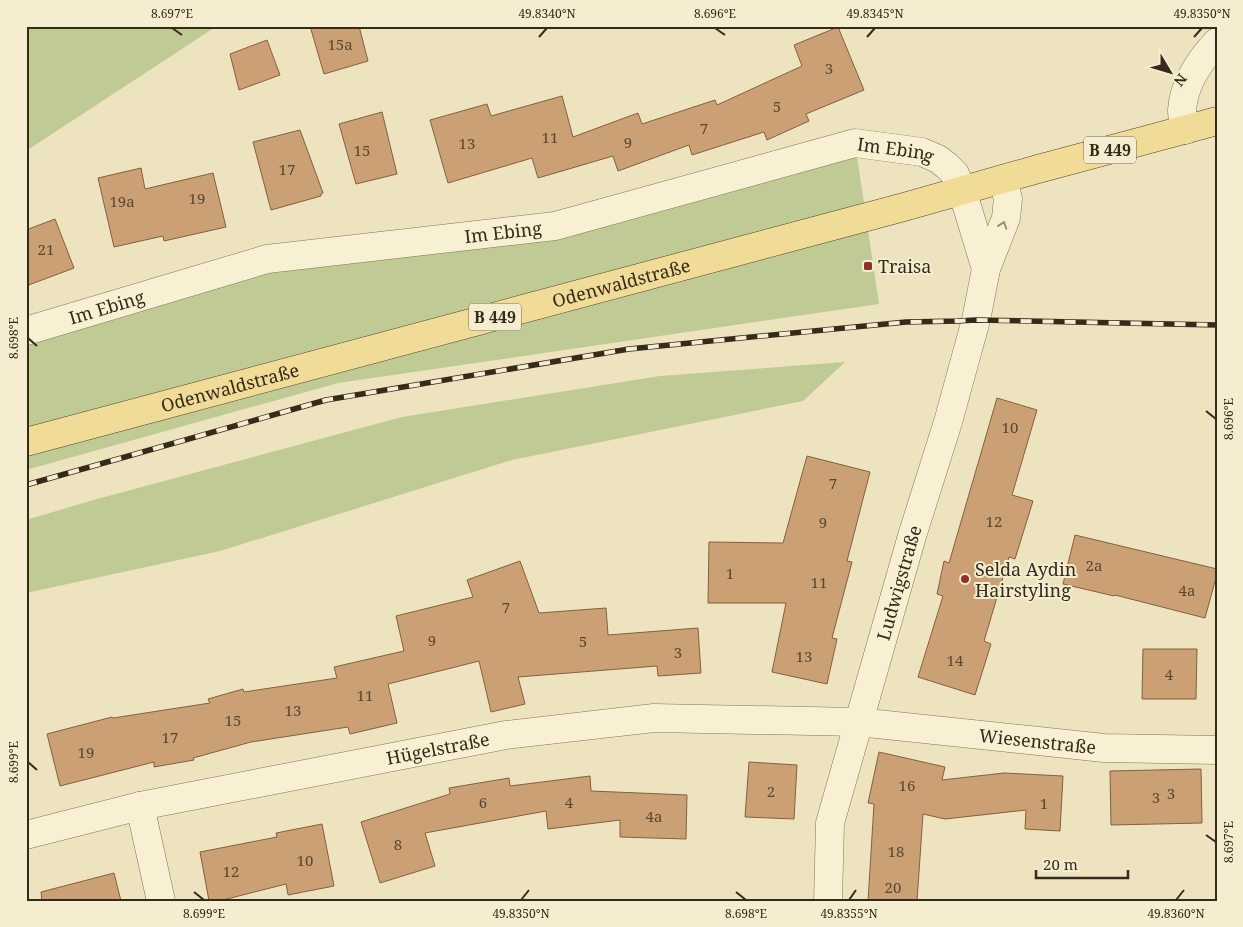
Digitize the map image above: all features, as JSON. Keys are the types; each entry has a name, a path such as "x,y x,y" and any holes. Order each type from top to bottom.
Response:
{"main road":[{"name":"Odenwaldstraße","path":"26,442 1217,121"}],"street":[{"path":"1185,130 1182,112 1190,80 1199,64 1217,42"},
{"name":"Im Ebing","path":"26,331 267,258 555,226 855,143 915,150 928,154 952,170 962,190"},
{"name":"Ludwigstraße","path":"828,901 830,823 912,536 948,422 976,320 986,269 1006,218 1008,199 1003,179"},
{"name":"Ludwigstraße","path":"962,190 986,269"},
{"name":"Hügelstraße","path":"26,835 140,806 506,735 664,718 858,722"},
{"name":"Wiesenstraße","path":"858,722 1104,748 1217,750"},
{"path":"140,806 161,901"}],"green space":[{"path":"26,26 217,26 26,151"},
{"path":"855,143 879,304 338,383 26,470 26,331 267,259 555,226"},
{"path":"845,362 803,401 512,460 220,551 26,593 26,520 90,501 402,417 660,376"}],"building":[{"path":"310,26 359,26 368,61 324,74"},
{"path":"838,27 864,90 806,114 809,121 767,140 764,132 692,155 689,145 618,171 613,156 538,178 532,158 448,183 430,120 487,104 491,116 562,96 573,137 638,113 642,124 715,100 717,105 802,66 794,45"},
{"path":"267,40 280,75 239,90 230,54"},
{"path":"382,112 397,174 356,184 339,124"},
{"path":"300,130 323,193 321,196 271,210 253,142"},
{"path":"141,168 145,189 213,173 226,227 164,241 163,236 114,247 98,178"},
{"path":"55,219 74,268 26,286 26,230"},
{"path":"997,398 1037,410 1012,495 1033,501 1015,559 1009,557 984,641 991,644 975,695 918,677 943,596 937,594 944,561 949,563"},
{"path":"807,456 870,472 847,561 852,562 832,638 837,639 827,684 772,672 786,603 708,603 709,542 783,543"},
{"path":"1075,535 1217,569 1205,618 1063,584"},
{"path":"520,561 539,613 606,608 608,635 698,628 701,673 658,676 657,666 518,677 525,704 491,712 479,661 388,684 397,723 350,734 348,727 251,742 193,758 194,760 154,767 154,762 60,786 47,734 112,717 210,703 208,699 243,689 244,692 337,678 334,667 404,651 396,616 473,597 467,580"},
{"path":"1143,649 1197,649 1196,699 1142,699"},
{"path":"879,752 945,767 942,780 1004,773 1063,776 1060,831 1025,829 1026,810 945,819 923,814 917,901 868,901 874,804 868,803"},
{"path":"749,762 797,765 794,819 745,817"},
{"path":"1201,769 1202,823 1111,825 1110,771"},
{"path":"590,776 591,791 687,795 686,839 620,837 620,820 548,829 546,811 425,833 435,866 380,883 361,822 450,794 449,788 509,778 510,786"},
{"path":"322,824 334,886 288,895 286,884 219,901 209,901 200,852 277,837 276,833"},
{"path":"114,873 121,901 42,901 41,892"}],"railway":[{"path":"26,485 326,400 629,349 906,322 976,320 1217,325"}],"place":[{"name":"Traisa","path":"868,266"},
{"name":"Selda Aydin Hairstyling","path":"965,579"}]}
